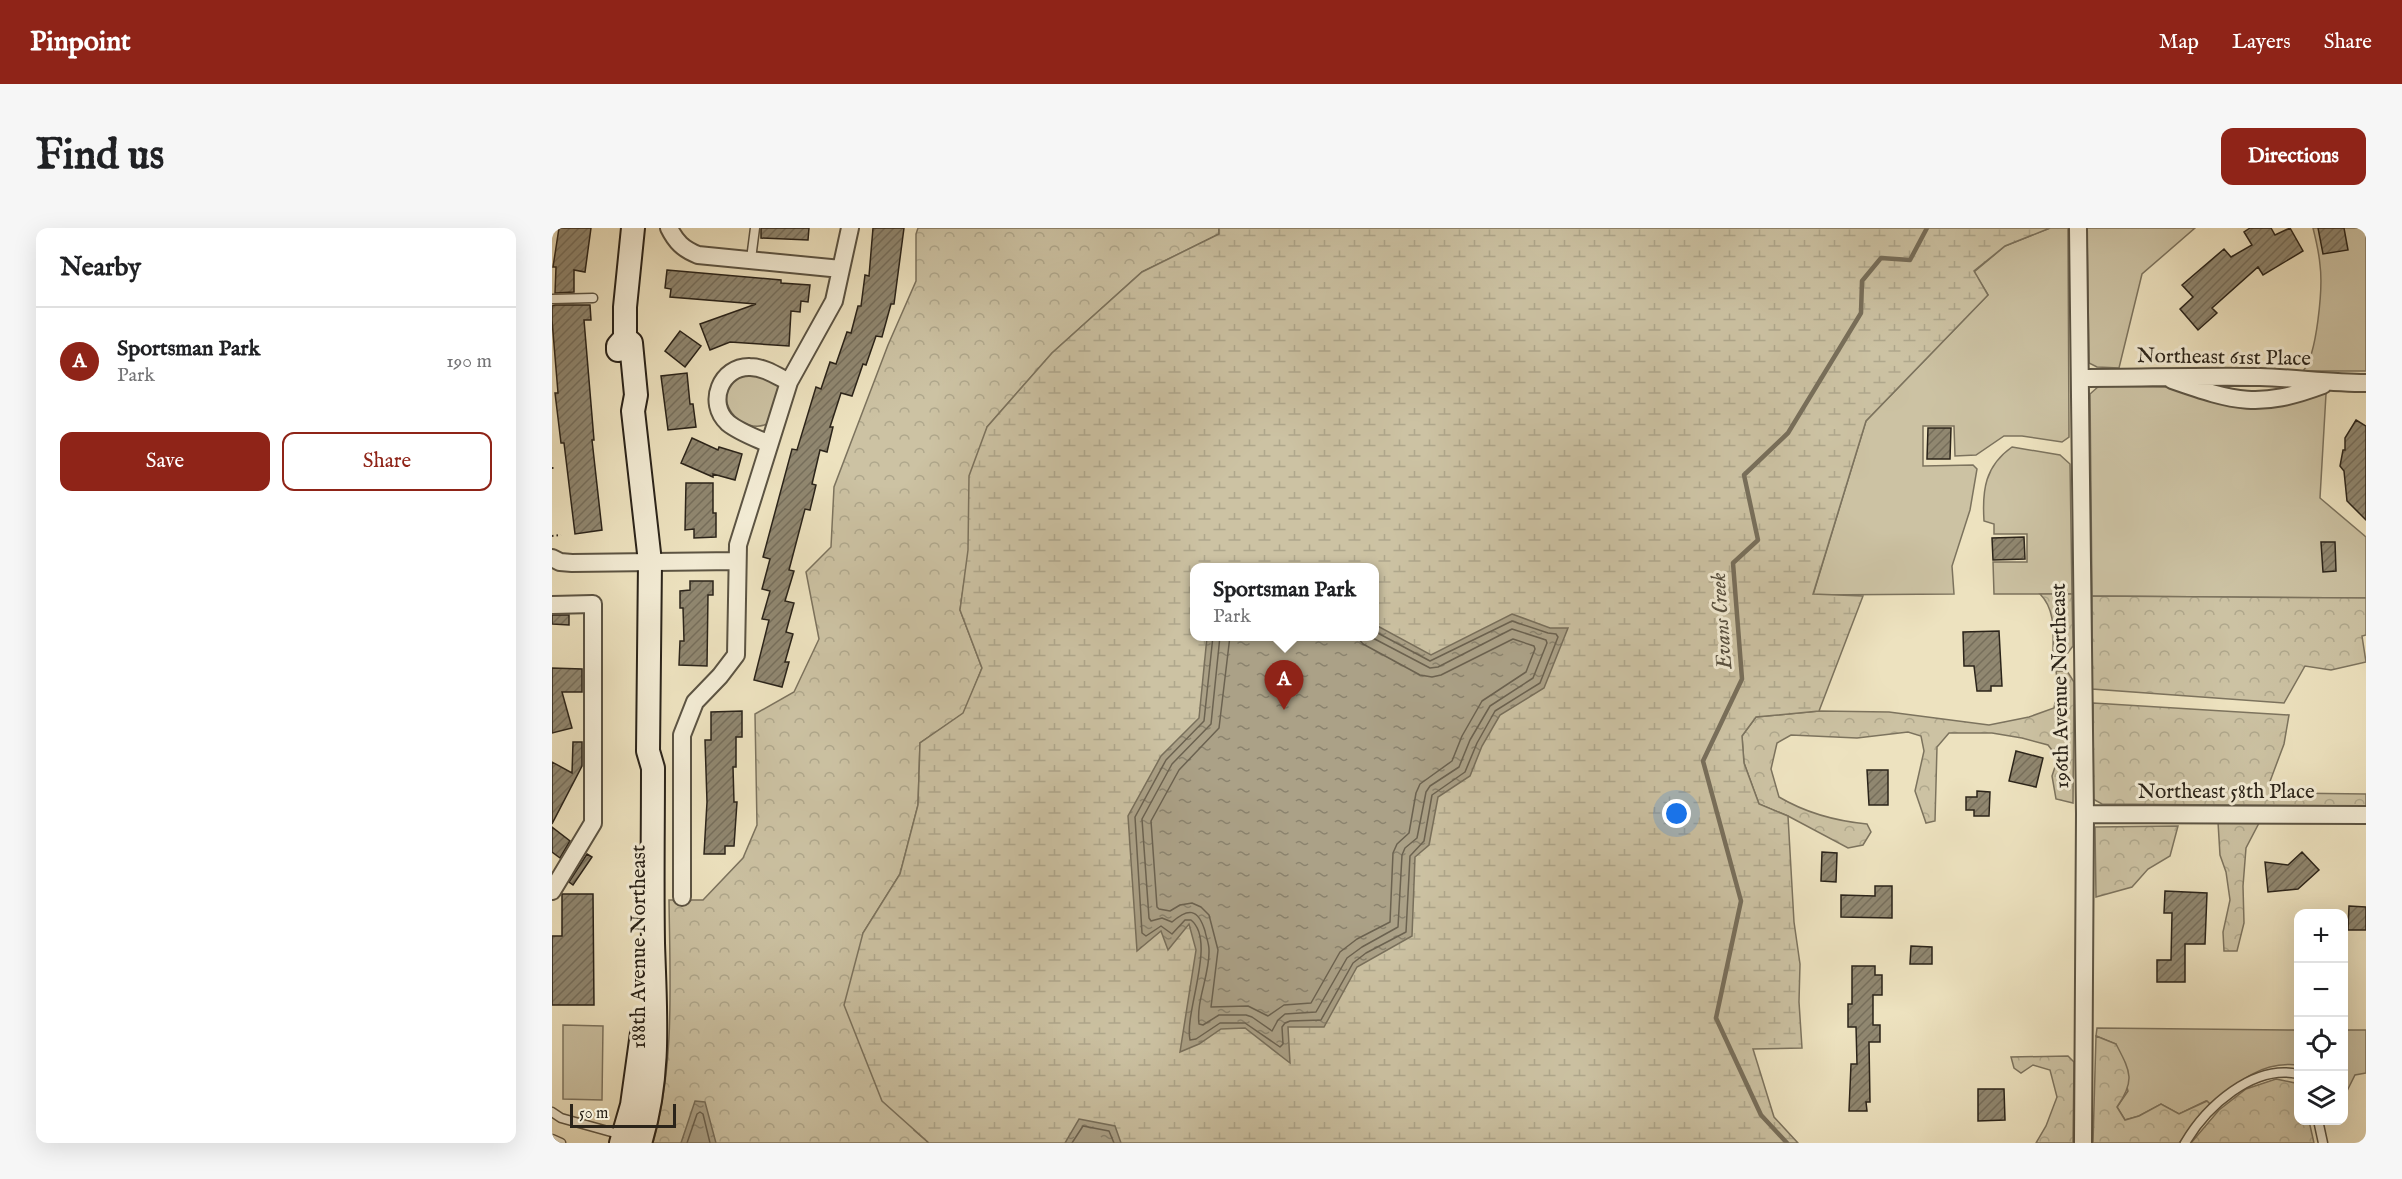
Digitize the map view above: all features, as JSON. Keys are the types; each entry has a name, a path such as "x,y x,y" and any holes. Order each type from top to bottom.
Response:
{"street":[{"name":"188th Avenue Northeast","path":"628,1140 652,1090 657,1024 653,942 653,768 648,751 650,562 633,411 636,395 631,343 625,338 625,307 633,228"},
{"path":"682,897 682,735 695,702 736,655 738,545 789,381 828,313 850,228"},
{"name":"196th Avenue Northeast","path":"2078,228 2085,814 2083,1143"},
{"path":"672,235 687,250 698,255 841,269"},
{"path":"769,444 728,422 721,414 717,404 718,393 728,374 738,368 748,366 759,368 789,381"},
{"name":"Northeast 61st Place","path":"2081,378 2168,379 2192,376 2290,378 2327,383 2366,382"},
{"path":"2168,379 2211,394 2248,401 2276,399 2327,383"},
{"path":"552,558 560,562 572,563 736,561"},
{"path":"552,605 593,604 593,823 552,891"},
{"name":"Northeast 58th Place","path":"2085,814 2366,815"}],"lane":[{"path":"751,259 755,228"},
{"path":"552,298 593,298"},
{"path":"2185,1143 2220,1101 2246,1082 2273,1072 2294,1074"},
{"path":"552,1112 561,1118 628,1140"},
{"path":"2319,1125 2323,1143"},
{"path":"552,1139 561,1143"}],"path":[{"path":"552,536 561,535"}],"green space":[{"path":"918,228 1219,228 1219,234 1142,272 1052,353 987,427 960,610 982,668 964,713 920,743 918,805 900,874 863,933 914,1130 929,1143 653,1143 665,1083 670,1023 669,900 703,900 743,858 757,825 755,714 794,692 819,639 806,572 831,547 834,487 888,345 916,281"},
{"path":"1219,228 2050,228 2005,246 1974,271 1988,295 1866,421 1813,594 1863,596 1819,711 1756,717 1742,736 1744,763 1759,804 1788,816 1794,922 1800,964 1799,1002 1802,1048 1753,1049 1774,1117 1798,1143 929,1143 882,1101 844,1005 863,933 900,874 918,805 920,743 963,713 982,668 960,610 968,550 969,476 987,427 1052,353 1142,272 1219,234"},
{"path":"2050,228 2068,228 2069,437 2062,442 2022,436 2004,436 1976,455 1955,456 1954,426 1923,426 1923,466 1973,465 1977,469 1970,510 1952,566 1954,594 1813,595 1866,421 1988,295 1974,272 2005,246"},
{"path":"2087,228 2195,228 2142,274 2119,368 2097,367 2089,363"},
{"path":"2313,228 2366,228 2366,371 2303,371 2312,351 2320,304 2321,275"},
{"path":"743,375 757,375 779,386 771,422 760,426 749,425 739,420 732,412 727,403 727,393 732,383"},
{"path":"2099,386 2165,387 2243,407 2276,407 2313,394 2326,394 2320,498 2366,537 2366,598 2092,596 2090,394"},
{"path":"2012,447 2060,455 2070,464 2072,594 1994,594 1993,562 2027,562 2027,534 1994,534 1994,524 1984,521 1987,480 1996,462"},
{"path":"2040,594 2072,594 2073,646 2067,654 2053,654 2051,614"},
{"path":"2092,596 2366,598 2366,635 2362,636 2366,662 2331,670 2305,666 2284,703 2092,689"},
{"path":"2056,671 2067,671 2074,682 2073,803 2056,799 2052,776 2058,758 2048,745 1992,733 1949,733 1937,747 1935,821 1926,823 1915,791 1924,751 1921,736 1908,732 1857,738 1791,735 1777,743 1771,769 1779,797 1800,808 1822,815 1867,824 1871,832 1863,845 1848,848 1788,816 1759,804 1744,763 1742,736 1756,717 1819,711 1889,712 1989,725 2029,717 2054,708 2058,686"},
{"path":"2093,703 2289,715 2284,744 2269,784 2276,793 2366,794 2366,806 2102,804 2093,799"},
{"path":"2218,822 2259,823 2246,848 2243,886 2244,923 2237,951 2224,951 2223,932 2230,900 2226,872 2220,855"},
{"path":"2178,826 2170,856 2148,869 2132,887 2096,897 2095,827"},
{"path":"563,1025 603,1026 602,1100 563,1099"},
{"path":"2097,1028 2294,1030 2294,1065 2273,1066 2261,1070 2231,1088 2211,1105 2206,1101 2179,1114 2161,1104 2139,1116 2125,1120 2117,1107 2128,1091 2116,1044 2096,1036"},
{"path":"2348,1030 2366,1030 2366,1073 2355,1075 2348,1089"},
{"path":"2096,1036 2116,1044 2125,1061 2129,1082 2117,1107 2125,1120 2139,1116 2161,1104 2179,1114 2207,1101 2211,1105 2179,1143 2093,1143"},
{"path":"2068,1056 2074,1062 2073,1143 2036,1143 2046,1126 2057,1097 2050,1070 2033,1065 2021,1073 2014,1068 2011,1057"},
{"path":"2276,1079 2294,1083 2294,1125 2310,1125 2314,1143 2191,1143 2219,1110 2246,1089"}],"water":[{"path":"1512,614 1550,628 1568,628 1544,688 1500,715 1482,746 1470,776 1438,797 1429,845 1415,857 1412,936 1357,967 1324,1027 1288,1027 1290,1063 1245,1028 1221,1029 1199,1044 1180,1052 1196,950 1189,924 1168,950 1161,931 1137,951 1128,816 1161,756 1199,718 1207,641 1379,641 1379,627 1431,655"},
{"path":"695,1101 705,1102 716,1143 681,1143"},
{"path":"1079,1119 1115,1126 1121,1143 1065,1143"}],"building":[{"path":"559,228 591,228 585,272 574,270 574,292 555,293 556,267 553,267"},
{"path":"761,228 809,228 808,240 761,238"},
{"path":"873,228 904,228 894,304 891,304 882,337 876,336 866,365 863,364 852,396 841,393 830,427 833,427 827,452 820,450 812,484 816,485 810,510 805,509 789,570 794,571 785,601 794,603 786,632 793,634 785,662 789,662 782,687 754,680 769,620 762,619 770,591 762,589 770,559 763,557 792,449 797,450 816,387 821,389 830,362 836,364 847,332 851,333 858,306 861,306 865,275 869,276"},
{"path":"2250,228 2271,228 2275,235 2290,228 2303,251 2263,275 2258,267 2212,308 2217,313 2198,330 2180,309 2193,297 2182,285 2224,249 2231,257 2252,245 2244,232"},
{"path":"2318,228 2344,228 2348,250 2323,254"},
{"path":"667,270 781,280 781,283 810,285 808,302 801,301 800,312 791,311 789,346 730,342 710,350 700,324 756,304 670,297 671,289 665,288"},
{"path":"590,305 591,320 584,320 594,440 592,440 602,530 575,534 564,443 561,443 555,393 558,393 552,306"},
{"path":"680,331 701,346 685,367 665,351"},
{"path":"687,373 690,404 693,404 696,427 668,430 661,376"},
{"path":"2356,420 2366,426 2366,520 2347,501 2344,471 2340,466 2343,450 2345,450 2345,438"},
{"path":"1928,428 1951,428 1950,459 1927,459"},
{"path":"692,438 718,450 719,447 742,454 735,480 713,474 713,477 681,463"},
{"path":"686,483 713,483 716,537 694,538 694,529 685,530"},
{"path":"2024,537 2025,559 1993,560 1992,538"},
{"path":"2321,542 2335,542 2336,571 2323,572"},
{"path":"690,581 713,581 713,595 708,595 707,666 679,665 680,641 684,641 680,591 690,590"},
{"path":"552,615 569,615 569,625 552,624"},
{"path":"1999,631 2002,686 1991,686 1991,691 1977,691 1974,666 1964,666 1963,632"},
{"path":"552,668 582,669 582,692 562,692 572,728 552,733"},
{"path":"742,711 742,737 736,737 736,767 733,767 734,802 737,802 734,846 725,846 725,854 704,854 707,802 705,740 711,740 711,712"},
{"path":"573,742 582,742 582,766 552,824 552,762 572,773"},
{"path":"2016,751 2043,758 2036,787 2009,781"},
{"path":"1867,770 1888,770 1888,805 1869,805"},
{"path":"1977,791 1990,792 1989,816 1974,816 1974,810 1966,810 1966,797 1977,797"},
{"path":"552,827 570,841 560,858 552,852"},
{"path":"1822,852 1837,853 1836,882 1821,881"},
{"path":"2302,852 2319,870 2298,889 2268,892 2265,862 2288,865"},
{"path":"587,854 592,857 573,885 569,882"},
{"path":"1875,886 1892,886 1892,918 1841,917 1841,895 1875,896"},
{"path":"2165,891 2207,893 2205,944 2185,944 2185,982 2157,982 2157,960 2171,960 2172,913 2164,913"},
{"path":"562,894 593,894 594,1005 552,1005 552,936 562,936"},
{"path":"2349,906 2366,907 2366,930 2348,930"},
{"path":"1911,946 1932,947 1932,964 1910,964"},
{"path":"1852,966 1875,966 1875,975 1882,975 1882,995 1873,995 1873,1025 1880,1025 1880,1042 1869,1042 1870,1102 1866,1102 1867,1111 1849,1111 1851,1064 1857,1064 1856,1027 1848,1027 1848,1004 1852,1004"},
{"path":"1978,1089 2004,1089 2005,1120 1978,1121"}],"waterway":[{"name":"Evans Creek","path":"1787,1143 1761,1115 1716,1018 1741,901 1703,761 1742,679 1733,563 1758,540 1744,475 1788,433 1861,313 1862,281 1881,258 1910,260 1927,228"}],"place":[{"name":"Sportsman Park","path":"1284,710"}]}
